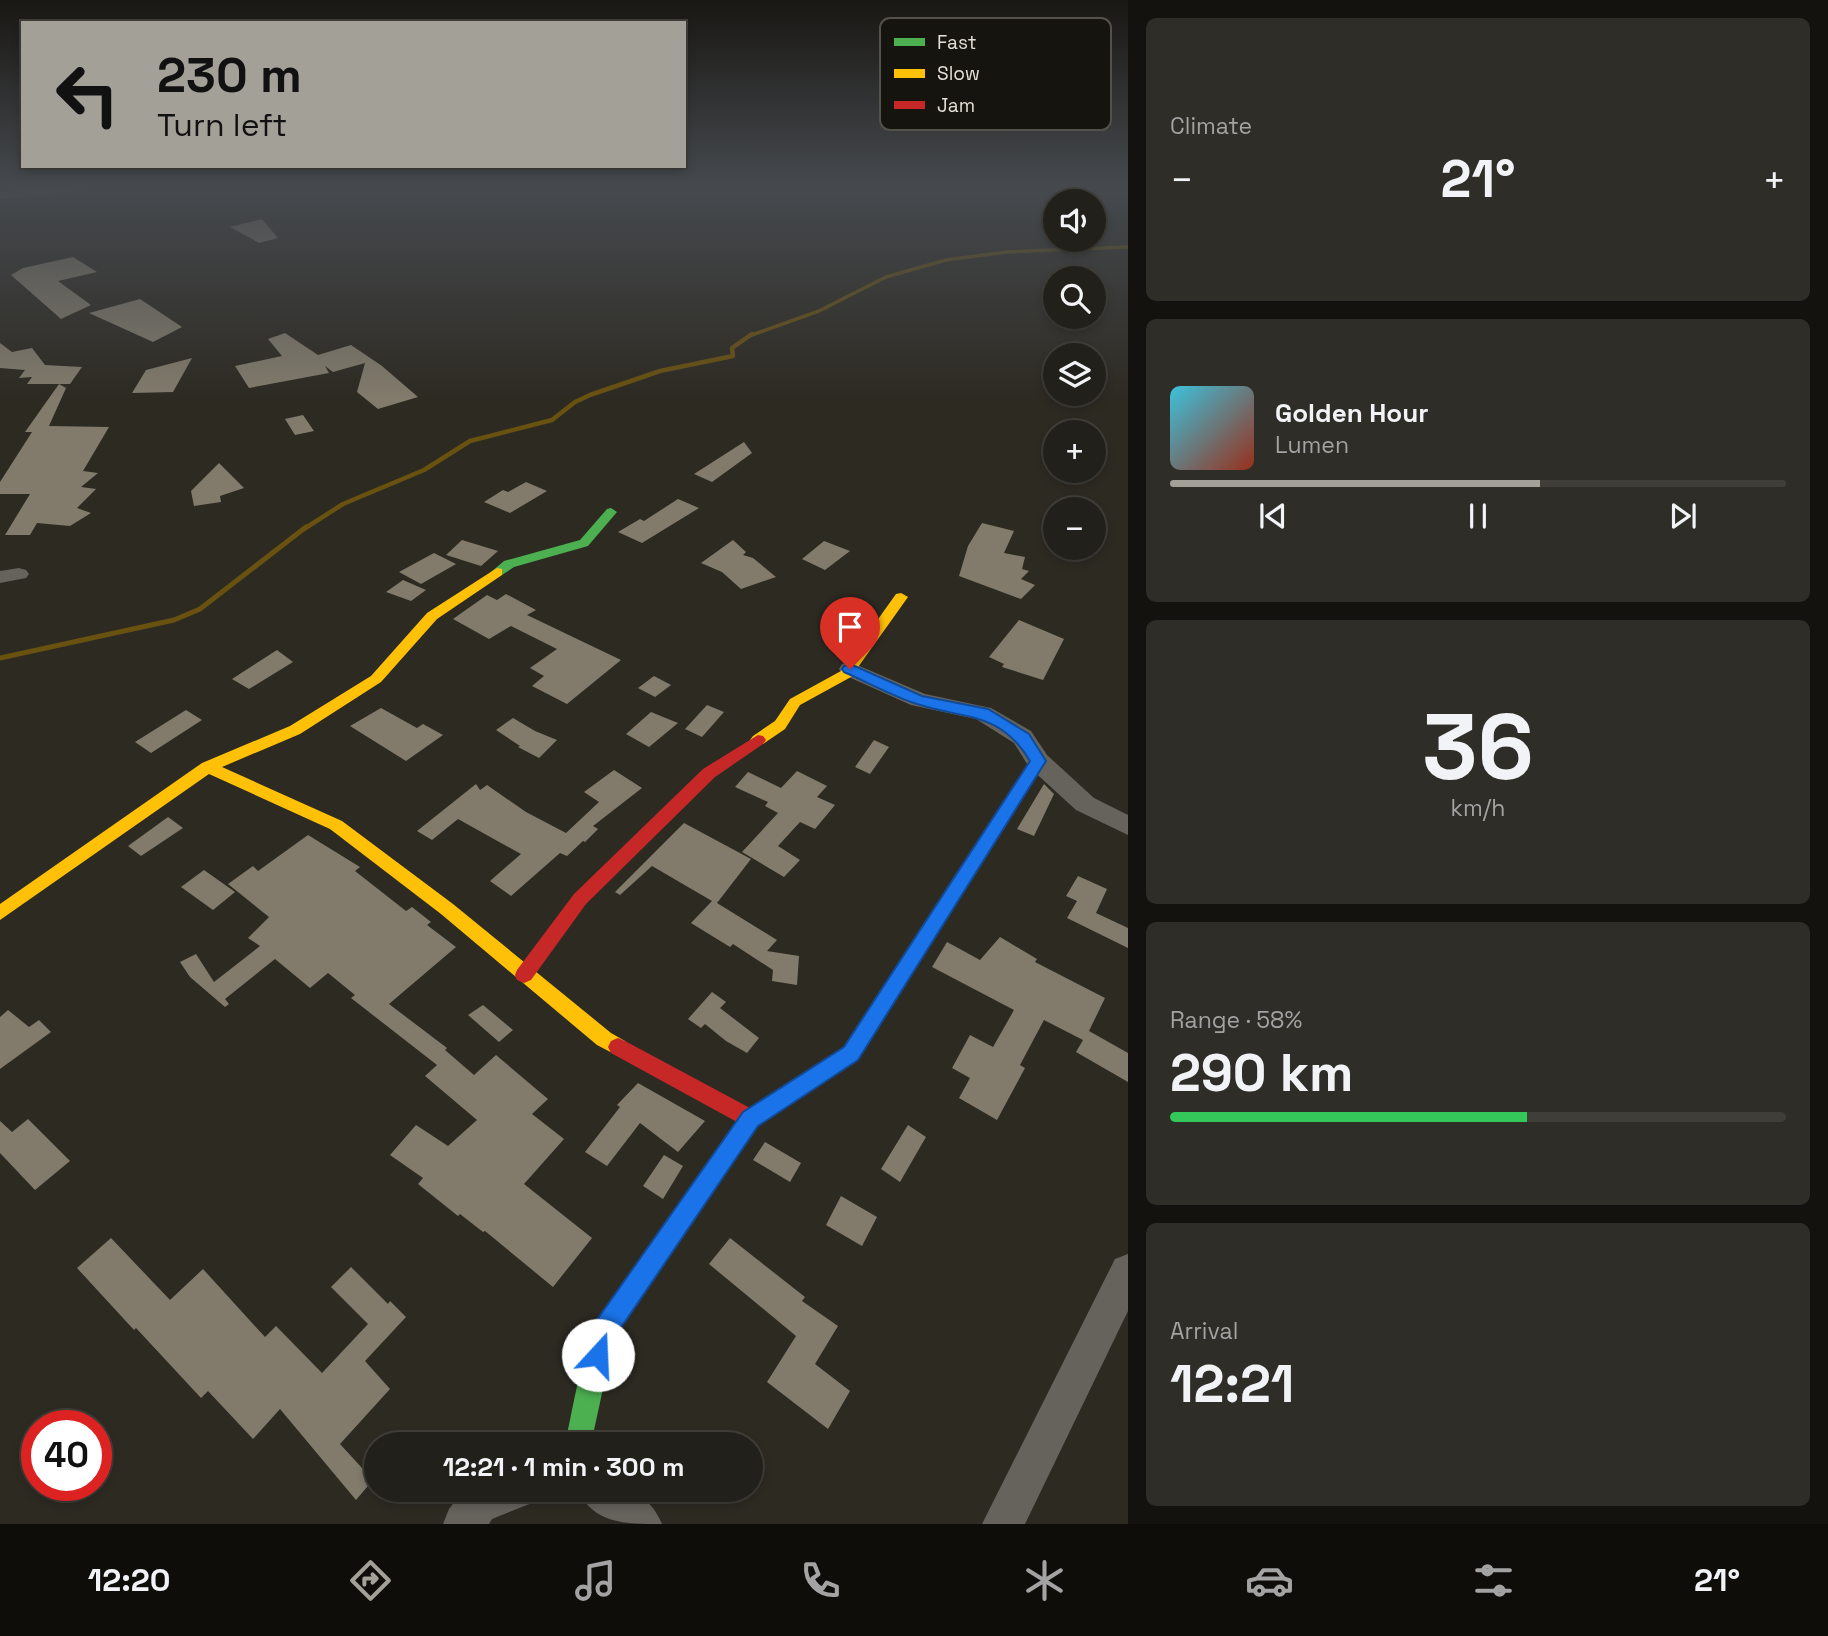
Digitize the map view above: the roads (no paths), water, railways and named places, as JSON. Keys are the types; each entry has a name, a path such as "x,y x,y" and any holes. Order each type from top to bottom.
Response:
{"street":[{"path":"0,913 208,767 295,730 376,679 432,616 509,564 584,543 611,512"},
{"path":"524,975 580,899 709,773 780,725 794,702 846,674 901,597"},
{"path":"850,669 919,700 982,713 1023,737 1038,761 1085,804 1128,827"},
{"path":"581,1432 603,1333 751,1119 851,1053 1038,761"},
{"path":"208,767 336,825 447,909 604,1039 751,1119"},
{"path":"1003,1524 1128,1272"},
{"path":"464,1524 478,1504 483,1502"},
{"path":"613,1502 641,1524"}],"waterway":[{"path":"749,336 819,311 886,277 946,260 968,257"},
{"path":"304,529 343,504 424,470 470,441 552,420 575,402 590,395 660,371 733,356 732,348 749,336"},
{"path":"0,658 174,620 200,609 306,527"}]}
